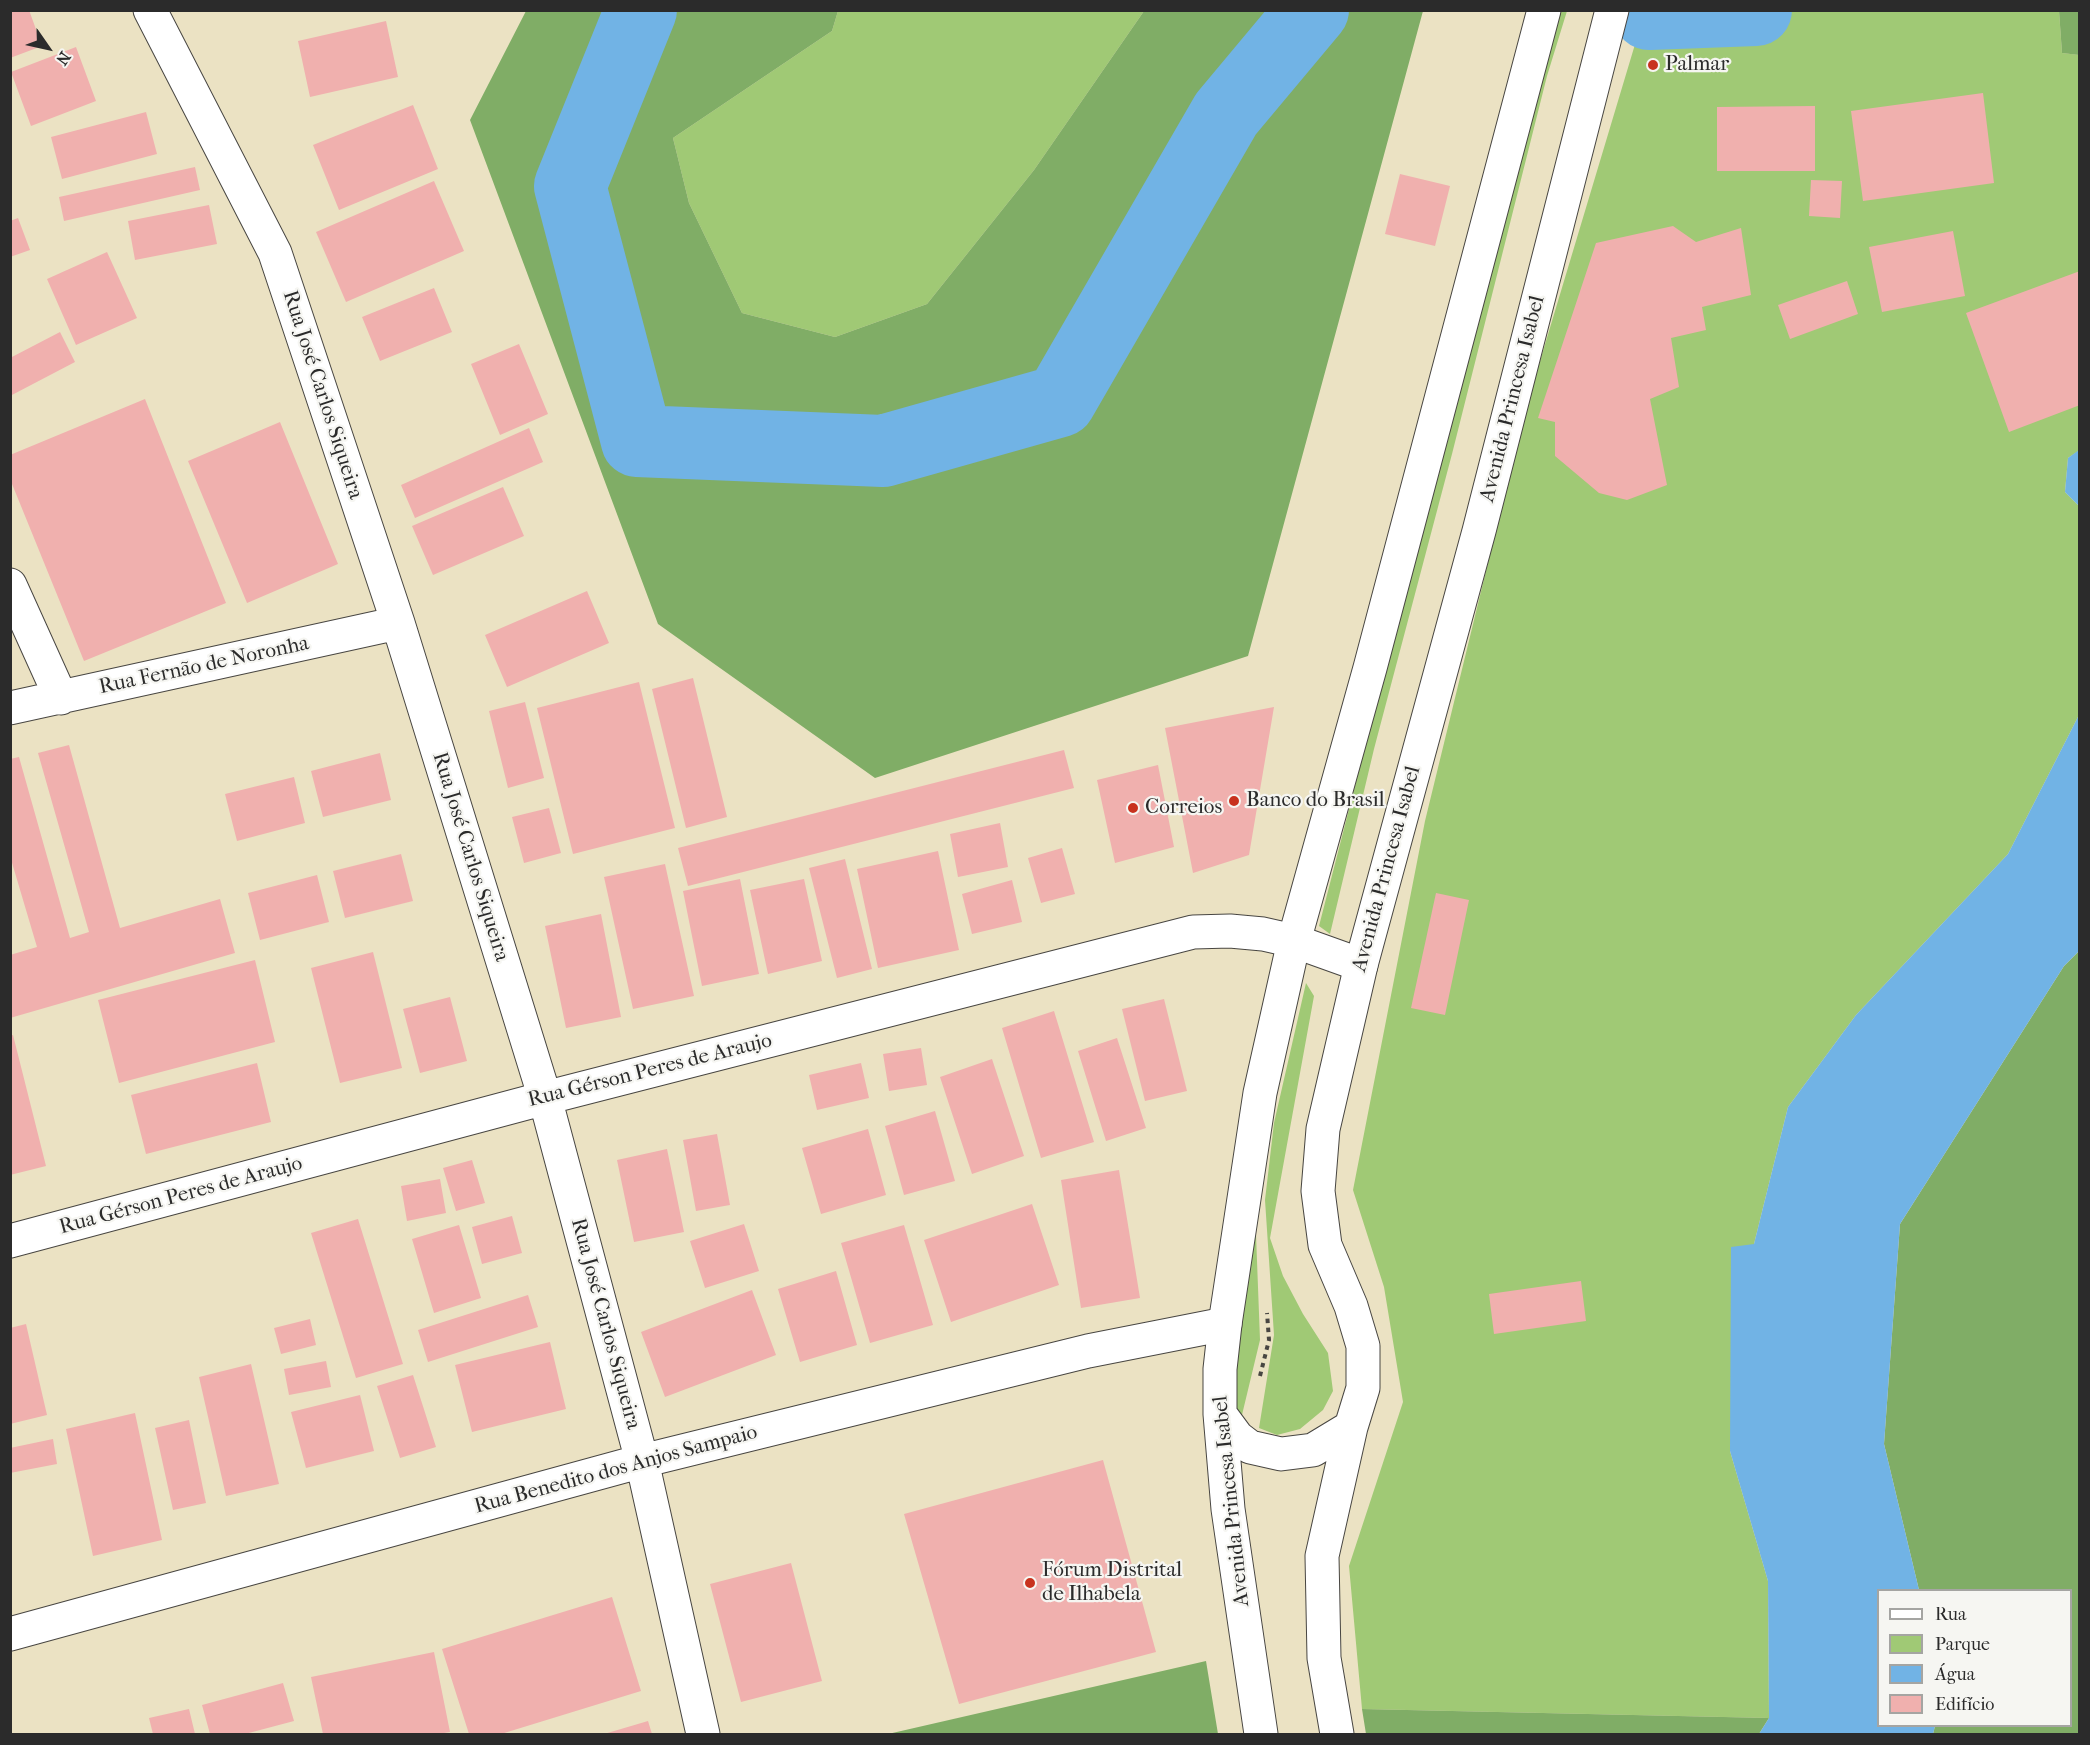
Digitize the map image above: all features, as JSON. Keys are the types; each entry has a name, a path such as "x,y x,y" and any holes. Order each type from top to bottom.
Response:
{"street":[{"name":"Rua José Carlos Siqueira","path":"150,10 275,253 398,623 545,1098 642,1461 703,1734"},
{"name":"Avenida Princesa Isabel","path":"1261,1734 1228,1509 1220,1414 1220,1369 1225,1324 1260,1093 1294,941 1373,657 1544,10"},
{"name":"Avenida Princesa Isabel","path":"1337,1734 1324,1658 1322,1556 1351,1427 1363,1388 1363,1346 1351,1306 1325,1245 1318,1191 1323,1130 1361,965 1479,531 1612,10"},
{"path":"10,585 61,698"},
{"name":"Rua Fernão de Noronha","path":"10,708 398,623"},
{"name":"Rua Gérson Peres de Araujo","path":"10,1241 545,1098 1193,932 1230,931 1263,934 1294,941 1361,965"},
{"name":"Rua Benedito dos Anjos Sampaio","path":"10,1634 642,1461 1088,1351 1225,1324"},
{"path":"1220,1414 1237,1437 1250,1446 1281,1454 1313,1450 1351,1427"}],"green space":[{"path":"526,11 838,11 832,31 673,138 689,203 742,313 835,337 927,304 1034,170 1144,11 1423,11 1248,656 875,778 658,624 470,120"},
{"path":"838,11 1144,11 1034,170 927,304 835,337 742,313 689,203 673,138 832,31"},
{"path":"1554,11 1567,11 1547,76 1452,454 1374,749 1330,934 1319,926"},
{"path":"1645,11 2059,11 2062,53 2080,55 2080,450 2068,458 2065,492 2079,506 2079,715 2008,854 1856,1015 1788,1107 1754,1244 1730,1451 1768,1581 1769,1718 1362,1709 1349,1566 1403,1402 1384,1287 1353,1190 1425,821 1525,411"},
{"path":"2059,11 2079,11 2079,55 2062,53"},
{"path":"2079,951 2079,1734 1933,1734 1935,1727 2072,1727 2072,1589 1919,1589 1884,1444 1900,1224 2064,966"},
{"path":"1306,983 1314,996 1270,1238 1283,1276 1303,1314 1328,1353 1333,1391 1323,1410 1300,1429 1277,1435 1259,1428 1274,1335 1265,1200 1274,1123"},
{"path":"1255,1208 1260,1340 1241,1419 1230,1402"},
{"path":"1206,1661 1218,1734 888,1734"},
{"path":"1362,1709 1769,1718 1759,1734 1366,1734"}],"water":[{"path":"2079,450 2079,506 2065,492 2068,458"},
{"path":"2079,715 2079,951 2064,966 1900,1224 1884,1444 1919,1589 1877,1589 1877,1727 1935,1727 1933,1734 1759,1734 1769,1718 1768,1581 1730,1451 1731,1247 1754,1244 1788,1107 1856,1015 2008,854"}],"building":[{"path":"10,10 29,10 42,46 10,58"},
{"path":"386,21 398,77 310,97 298,41"},
{"path":"76,47 96,101 31,126 11,72"},
{"path":"1983,93 1994,183 1863,201 1851,111"},
{"path":"413,105 438,169 339,210 313,145"},
{"path":"1815,106 1815,171 1717,171 1717,107"},
{"path":"146,112 157,154 62,179 51,137"},
{"path":"195,167 200,190 64,221 59,197"},
{"path":"1400,174 1450,186 1435,246 1385,234"},
{"path":"1811,180 1842,181 1840,218 1809,216"},
{"path":"434,181 464,251 346,302 316,232"},
{"path":"209,205 217,244 135,260 128,221"},
{"path":"18,218 30,250 10,257 10,221"},
{"path":"1673,226 1696,242 1741,228 1751,295 1702,307 1706,330 1671,338 1679,387 1650,399 1667,485 1627,500 1599,493 1555,456 1555,422 1538,418 1596,243"},
{"path":"1953,231 1965,296 1882,312 1869,247"},
{"path":"107,252 137,318 76,345 47,279"},
{"path":"2080,271 2080,405 2009,432 1966,313"},
{"path":"1847,281 1858,314 1790,339 1778,305"},
{"path":"434,288 452,332 380,361 362,317"},
{"path":"60,332 75,362 10,396 10,358"},
{"path":"519,344 548,414 500,435 471,364"},
{"path":"145,399 226,603 84,661 10,479 10,455"},
{"path":"280,422 338,564 247,603 188,461"},
{"path":"529,428 543,462 415,518 401,485"},
{"path":"503,487 524,536 433,575 412,526"},
{"path":"587,591 609,643 507,687 485,635"},
{"path":"693,678 727,817 686,828 652,689"},
{"path":"639,682 675,828 573,854 537,708"},
{"path":"525,702 544,778 508,788 489,711"},
{"path":"1274,707 1249,855 1193,873 1165,728"},
{"path":"69,745 120,928 220,899 235,953 10,1018 10,955 37,947 10,856 10,759 19,757 70,938 89,932 38,753"},
{"path":"1064,750 1074,788 688,886 678,848"},
{"path":"380,753 391,800 323,817 311,771"},
{"path":"1158,765 1174,847 1115,863 1097,780"},
{"path":"294,777 305,823 237,841 225,794"},
{"path":"549,808 561,853 524,863 512,817"},
{"path":"1000,823 1008,867 958,877 950,834"},
{"path":"1062,848 1075,894 1041,903 1028,858"},
{"path":"938,851 959,950 878,968 857,869"},
{"path":"401,854 413,901 345,918 333,871"},
{"path":"845,859 872,969 837,978 809,868"},
{"path":"665,864 694,996 633,1009 604,877"},
{"path":"317,875 329,922 260,940 248,893"},
{"path":"740,879 759,974 702,986 683,891"},
{"path":"804,879 822,961 768,974 750,890"},
{"path":"1012,880 1022,922 972,934 962,894"},
{"path":"1436,893 1469,900 1445,1015 1411,1008"},
{"path":"601,914 621,1017 566,1028 545,926"},
{"path":"373,952 402,1068 340,1083 311,968"},
{"path":"255,960 275,1042 119,1083 98,1000"},
{"path":"450,997 467,1061 420,1073 403,1009"},
{"path":"1164,999 1187,1091 1145,1101 1122,1009"},
{"path":"1054,1011 1094,1142 1041,1158 1002,1028"},
{"path":"13,1035 46,1166 10,1175 10,1036"},
{"path":"1117,1038 1146,1128 1106,1141 1078,1051"},
{"path":"921,1048 927,1085 889,1091 883,1054"},
{"path":"992,1059 1024,1156 972,1174 940,1077"},
{"path":"257,1063 271,1122 146,1154 131,1095"},
{"path":"861,1063 869,1098 817,1110 809,1075"},
{"path":"935,1111 955,1181 904,1195 885,1126"},
{"path":"868,1129 886,1195 821,1214 802,1148"},
{"path":"717,1134 730,1205 696,1211 683,1140"},
{"path":"667,1149 684,1232 634,1242 617,1160"},
{"path":"472,1160 485,1203 456,1211 443,1168"},
{"path":"1119,1170 1140,1298 1081,1308 1061,1180"},
{"path":"440,1179 446,1213 407,1221 401,1186"},
{"path":"1032,1204 1059,1285 951,1322 924,1240"},
{"path":"512,1216 522,1253 482,1264 472,1227"},
{"path":"358,1219 403,1364 356,1378 311,1233"},
{"path":"744,1224 759,1271 705,1288 690,1241"},
{"path":"459,1225 481,1298 434,1313 412,1239"},
{"path":"904,1225 933,1325 870,1343 841,1243"},
{"path":"836,1271 857,1345 800,1362 778,1289"},
{"path":"1581,1281 1586,1321 1494,1334 1489,1294"},
{"path":"752,1290 776,1355 665,1397 641,1332"},
{"path":"528,1295 538,1327 428,1362 418,1330"},
{"path":"310,1319 316,1345 281,1354 274,1328"},
{"path":"26,1324 47,1415 10,1424 10,1328"},
{"path":"550,1342 566,1409 472,1432 455,1365"},
{"path":"326,1361 331,1387 289,1395 284,1369"},
{"path":"251,1364 279,1484 226,1496 199,1377"},
{"path":"413,1375 436,1447 400,1458 377,1386"},
{"path":"360,1395 374,1451 306,1468 291,1412"},
{"path":"135,1413 162,1540 93,1556 66,1429"},
{"path":"189,1420 206,1503 173,1510 155,1428"},
{"path":"53,1439 57,1464 10,1473 10,1448"},
{"name":"Fórum Distrital de Ilhabela","path":"1103,1460 1156,1652 959,1704 904,1514"},
{"path":"791,1563 822,1681 741,1702 710,1584"},
{"path":"612,1597 641,1691 501,1734 469,1734 442,1649"},
{"path":"434,1652 450,1732 438,1734 323,1734 311,1677"},
{"path":"283,1683 294,1721 245,1734 210,1734 202,1705"},
{"path":"189,1709 195,1734 153,1734 149,1718"},
{"path":"648,1721 652,1734 604,1734"}],"waterway":[{"path":"641,10 570,186 637,441 883,451 1060,401 1226,114 1313,10"},
{"path":"1649,14 1756,10"}],"place":[{"name":"Palmar","path":"1653,65"},
{"name":"Banco do Brasil","path":"1234,801"},
{"name":"Correios","path":"1133,808"},
{"name":"Fórum Distrital de Ilhabela","path":"1030,1583"}]}
